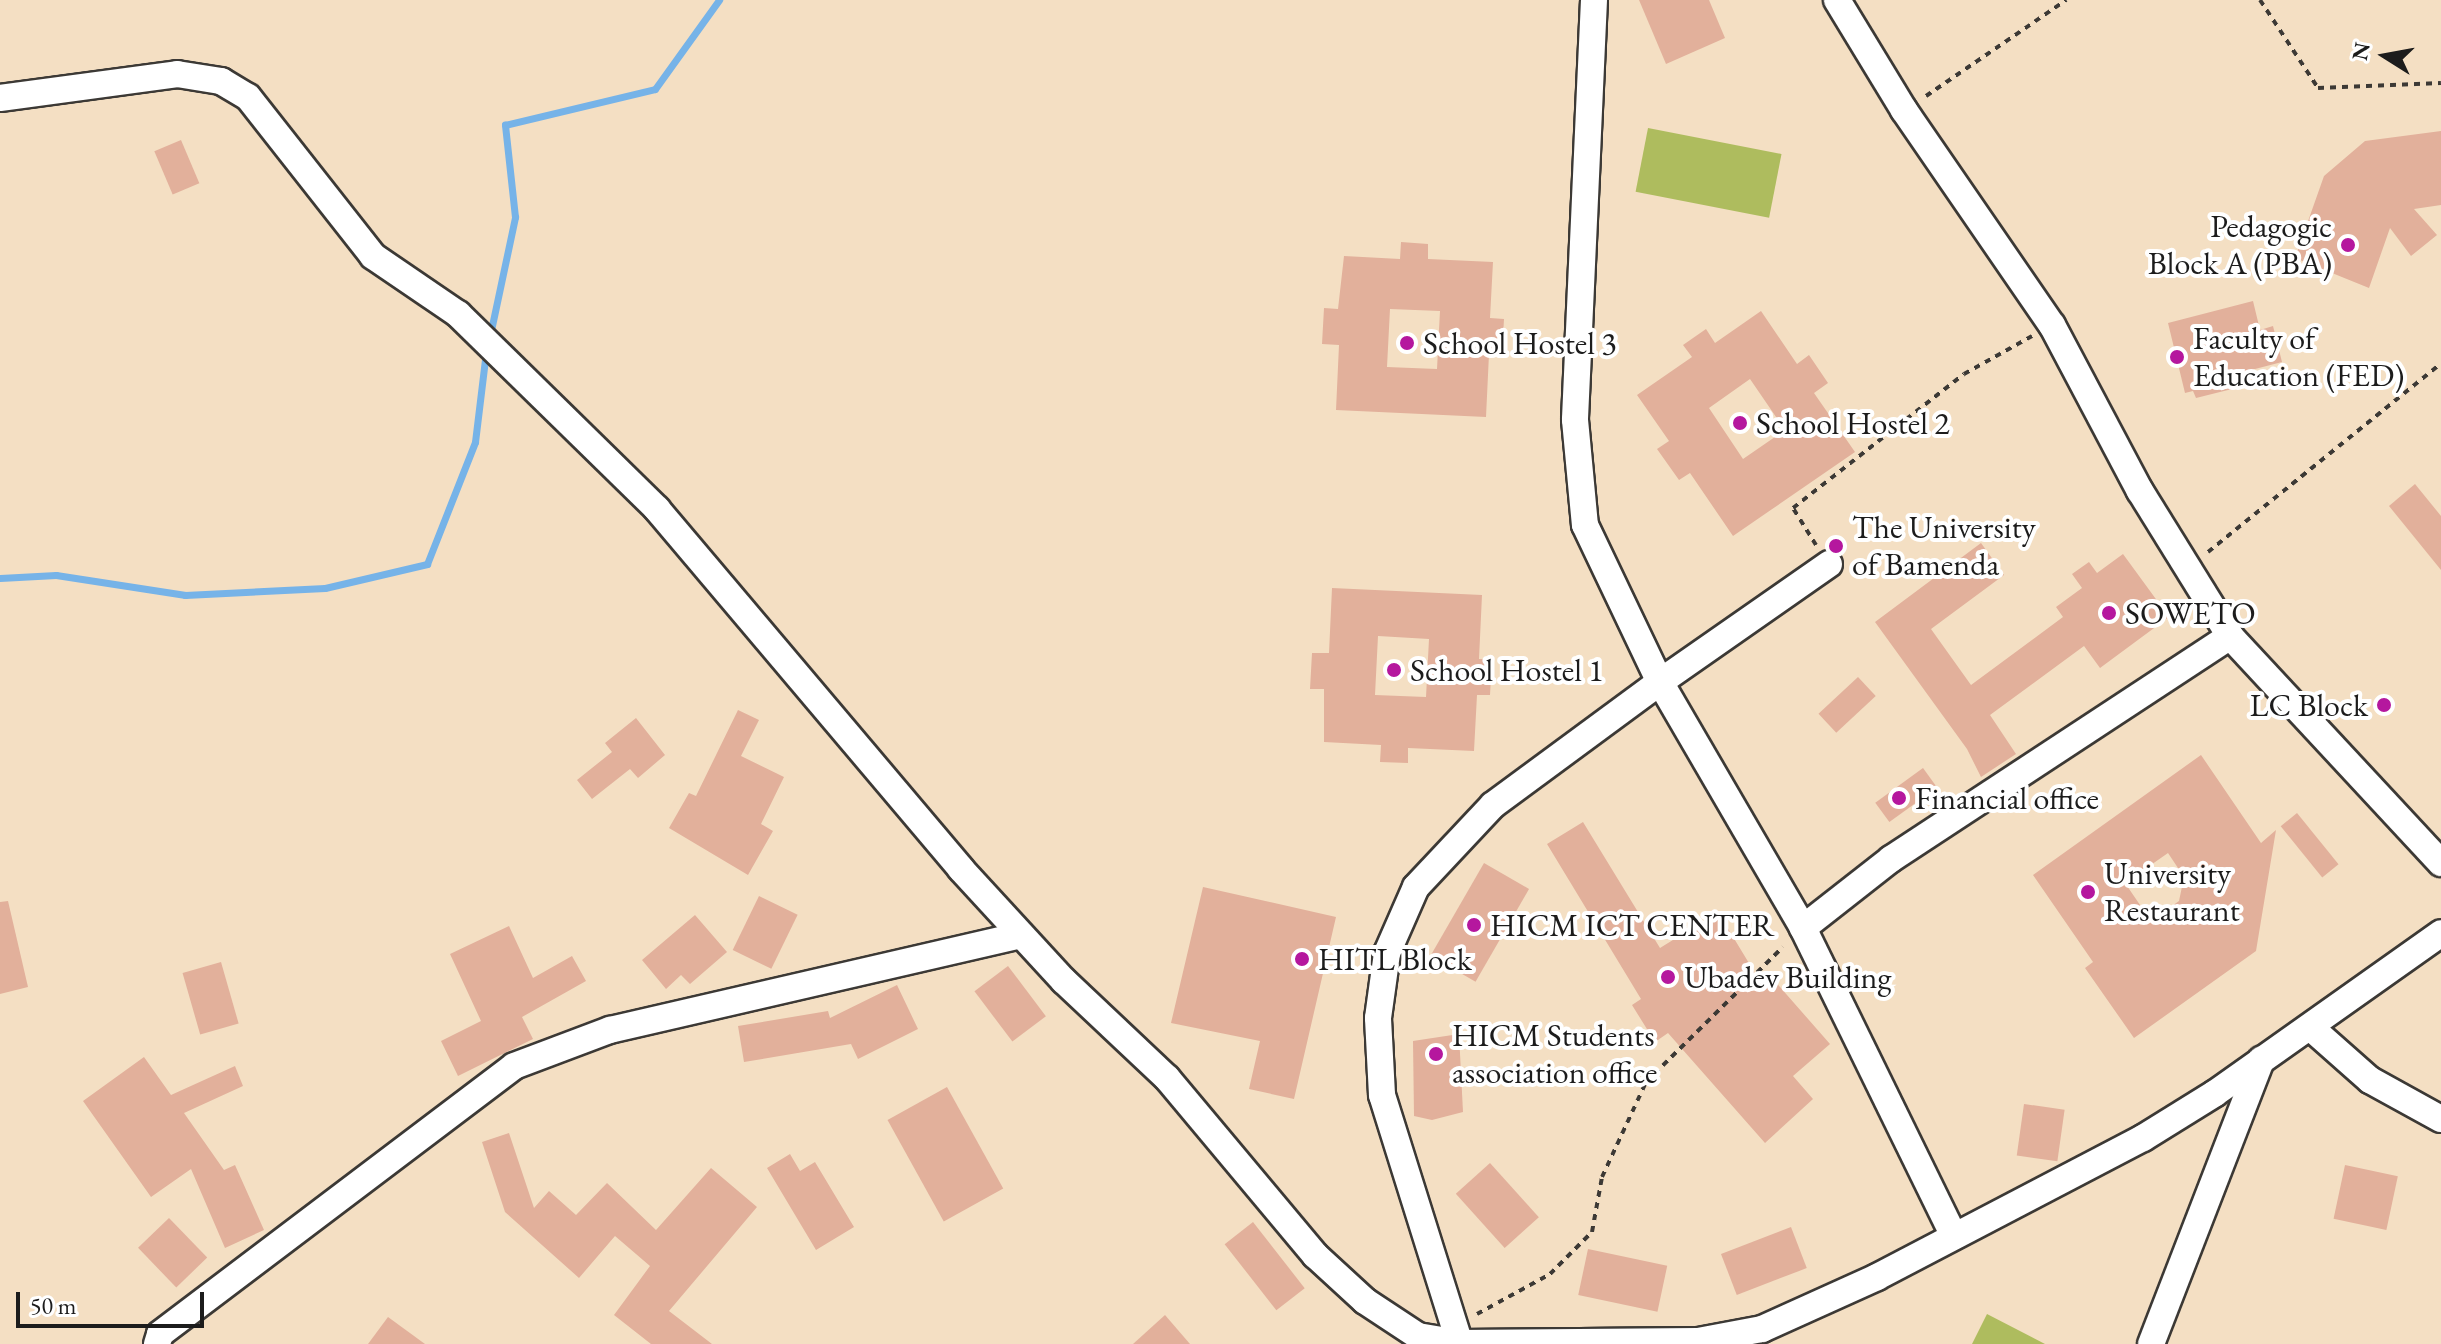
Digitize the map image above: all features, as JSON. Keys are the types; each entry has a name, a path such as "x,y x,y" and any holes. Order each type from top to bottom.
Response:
{"street":[{"path":"1594,0 1575,420 1585,525 1660,682 1803,928 1954,1236"},
{"path":"1837,0 1904,110 2052,325 2140,491 2230,636 2441,863"},
{"path":"0,98 177,74 221,81 248,97 373,256 458,314 657,509 1020,935 1167,1078 1325,1264 1365,1301 1418,1336 1460,1344 1698,1341 1762,1329 1954,1236 2143,1138 2310,1027 2441,933"},
{"path":"1460,1344 1382,1095 1378,1018 1387,953 1416,887 1493,805 1660,682 1829,564"},
{"path":"1803,928 1891,859 2230,636"},
{"path":"157,1344 160,1334 514,1066 610,1030 1020,935"},
{"path":"2310,1027 2370,1080 2441,1119"},
{"path":"2151,1344 2261,1060"}],"path":[{"path":"1904,110 2066,0"},
{"path":"2260,0 2318,88 2441,83"},
{"path":"1829,564 1793,508 1964,374 2052,325"},
{"path":"2188,569 2441,363"},
{"path":"1472,1317 1550,1274 1592,1232 1602,1177 1646,1082 1803,928"}],"green space":[{"path":"1648,128 1782,154 1769,218 1636,192"},
{"path":"1987,1314 2045,1344 1972,1344"}],"building":[{"path":"1639,0 1709,0 1725,38 1666,64"},
{"name":"Pedagogic Block A (PBA)","path":"2441,131 2441,205 2414,209 2437,235 2411,256 2390,228 2369,288 2295,258 2324,176 2365,141"},
{"path":"181,140 199,183 173,195 154,151"},
{"path":"1401,242 1428,244 1428,259 1493,262 1490,318 1504,319 1502,355 1489,354 1486,417 1336,410 1339,345 1322,344 1324,308 1338,309 1344,256 1400,259","holes":["1390,309 1440,311 1437,369 1387,367"]},
{"path":"2253,301 2260,330 2273,326 2282,362 2228,376 2232,389 2196,398 2193,391 2185,393 2168,323"},
{"path":"1761,311 1797,364 1809,355 1828,383 1814,393 1855,452 1733,536 1690,473 1679,480 1657,449 1669,441 1637,395 1692,357 1683,345 1706,329 1715,343","holes":["1750,379 1785,430 1743,459 1709,408"]},
{"path":"2415,484 2441,516 2441,570 2389,506"},
{"path":"1981,543 2004,575 1931,629 1971,685 2063,617 2056,607 2082,588 2072,574 2089,562 2097,573 2123,554 2169,617 2100,668 2084,646 1990,715 2016,754 1981,777 1967,749 1875,622"},
{"path":"1332,588 1482,595 1479,659 1492,659 1490,695 1477,695 1474,751 1408,748 1408,763 1380,762 1381,745 1324,742 1324,689 1310,689 1312,653 1329,653","holes":["1378,636 1429,639 1426,697 1375,695"]},
{"path":"1858,677 1876,696 1836,733 1819,714"},
{"path":"738,710 759,720 741,756 784,777 761,824 773,831 748,875 669,828 689,793 696,796"},
{"path":"636,718 665,755 638,778 630,769 592,799 577,780 612,752 605,743"},
{"name":"University Restaurant","path":"2201,755 2261,843 2276,830 2256,951 2134,1038 2085,968 2093,962 2033,875","holes":["2168,853 2184,877 2179,901 2151,921 2125,883"]},
{"path":"1923,768 1937,787 1889,822 1875,803"},
{"path":"2297,813 2339,864 2322,878 2281,826"},
{"path":"1583,822 1660,948 1718,912 1764,988 1773,979 1830,1044 1793,1076 1813,1099 1765,1143 1668,1033 1655,1042 1632,1005 1641,999 1547,844"},
{"path":"1484,863 1529,889 1476,982 1430,956"},
{"path":"1203,887 1336,917 1294,1099 1249,1089 1260,1041 1171,1023"},
{"path":"759,896 798,915 771,969 733,950"},
{"path":"8,901 28,987 0,994 0,902"},
{"path":"695,915 727,952 690,984 681,975 666,989 642,960"},
{"path":"509,926 533,978 572,956 586,981 522,1017 533,1039 458,1076 441,1041 481,1021 450,954"},
{"path":"221,962 239,1024 200,1035 183,973"},
{"path":"1008,966 1046,1016 1012,1042 974,991"},
{"path":"897,985 918,1029 858,1059 851,1044 744,1062 738,1026 828,1011 830,1018"},
{"path":"1459,1034 1463,1112 1432,1120 1414,1116 1413,1041"},
{"path":"144,1057 171,1095 235,1066 243,1086 184,1113 224,1170 235,1165 264,1230 225,1248 191,1169 151,1197 83,1101"},
{"path":"947,1087 1003,1188 944,1221 888,1120"},
{"path":"2024,1104 2065,1110 2057,1161 2017,1155"},
{"path":"509,1133 534,1208 549,1191 576,1215 607,1183 656,1230 711,1168 757,1207 669,1311 712,1344 651,1344 614,1315 650,1266 615,1236 579,1278 505,1212 482,1142"},
{"path":"790,1154 800,1171 815,1162 854,1227 816,1250 767,1168"},
{"path":"1490,1163 1539,1217 1505,1248 1456,1194"},
{"path":"2345,1165 2398,1176 2386,1230 2334,1219"},
{"path":"169,1218 207,1258 176,1287 138,1248"},
{"path":"1253,1222 1305,1288 1276,1310 1225,1244"},
{"path":"1791,1227 1807,1268 1737,1295 1721,1254"},
{"path":"1588,1249 1667,1266 1657,1312 1578,1295"},
{"path":"1165,1315 1190,1344 1133,1344"},
{"path":"388,1317 425,1344 368,1344"}],"waterway":[{"path":"490,335 515,217 505,125 655,89 719,0"},
{"path":"0,578 56,575 185,595 325,588 427,564 475,442 486,351"}],"place":[{"name":"Pedagogic Block A (PBA)","path":"2348,245"},
{"name":"School Hostel 3","path":"1407,343"},
{"name":"Faculty of Education (FED)","path":"2177,357"},
{"name":"School Hostel 2","path":"1740,423"},
{"name":"The University of Bamenda","path":"1836,546"},
{"name":"SOWETO","path":"2109,613"},
{"name":"School Hostel 1","path":"1394,670"},
{"name":"LC Block","path":"2384,705"},
{"name":"Financial office","path":"1899,798"},
{"name":"University Restaurant","path":"2088,892"},
{"name":"HICM ICT CENTER","path":"1474,925"},
{"name":"HITL Block","path":"1302,959"},
{"name":"Ubadev Building","path":"1668,977"},
{"name":"HICM Students association office","path":"1436,1054"}]}
